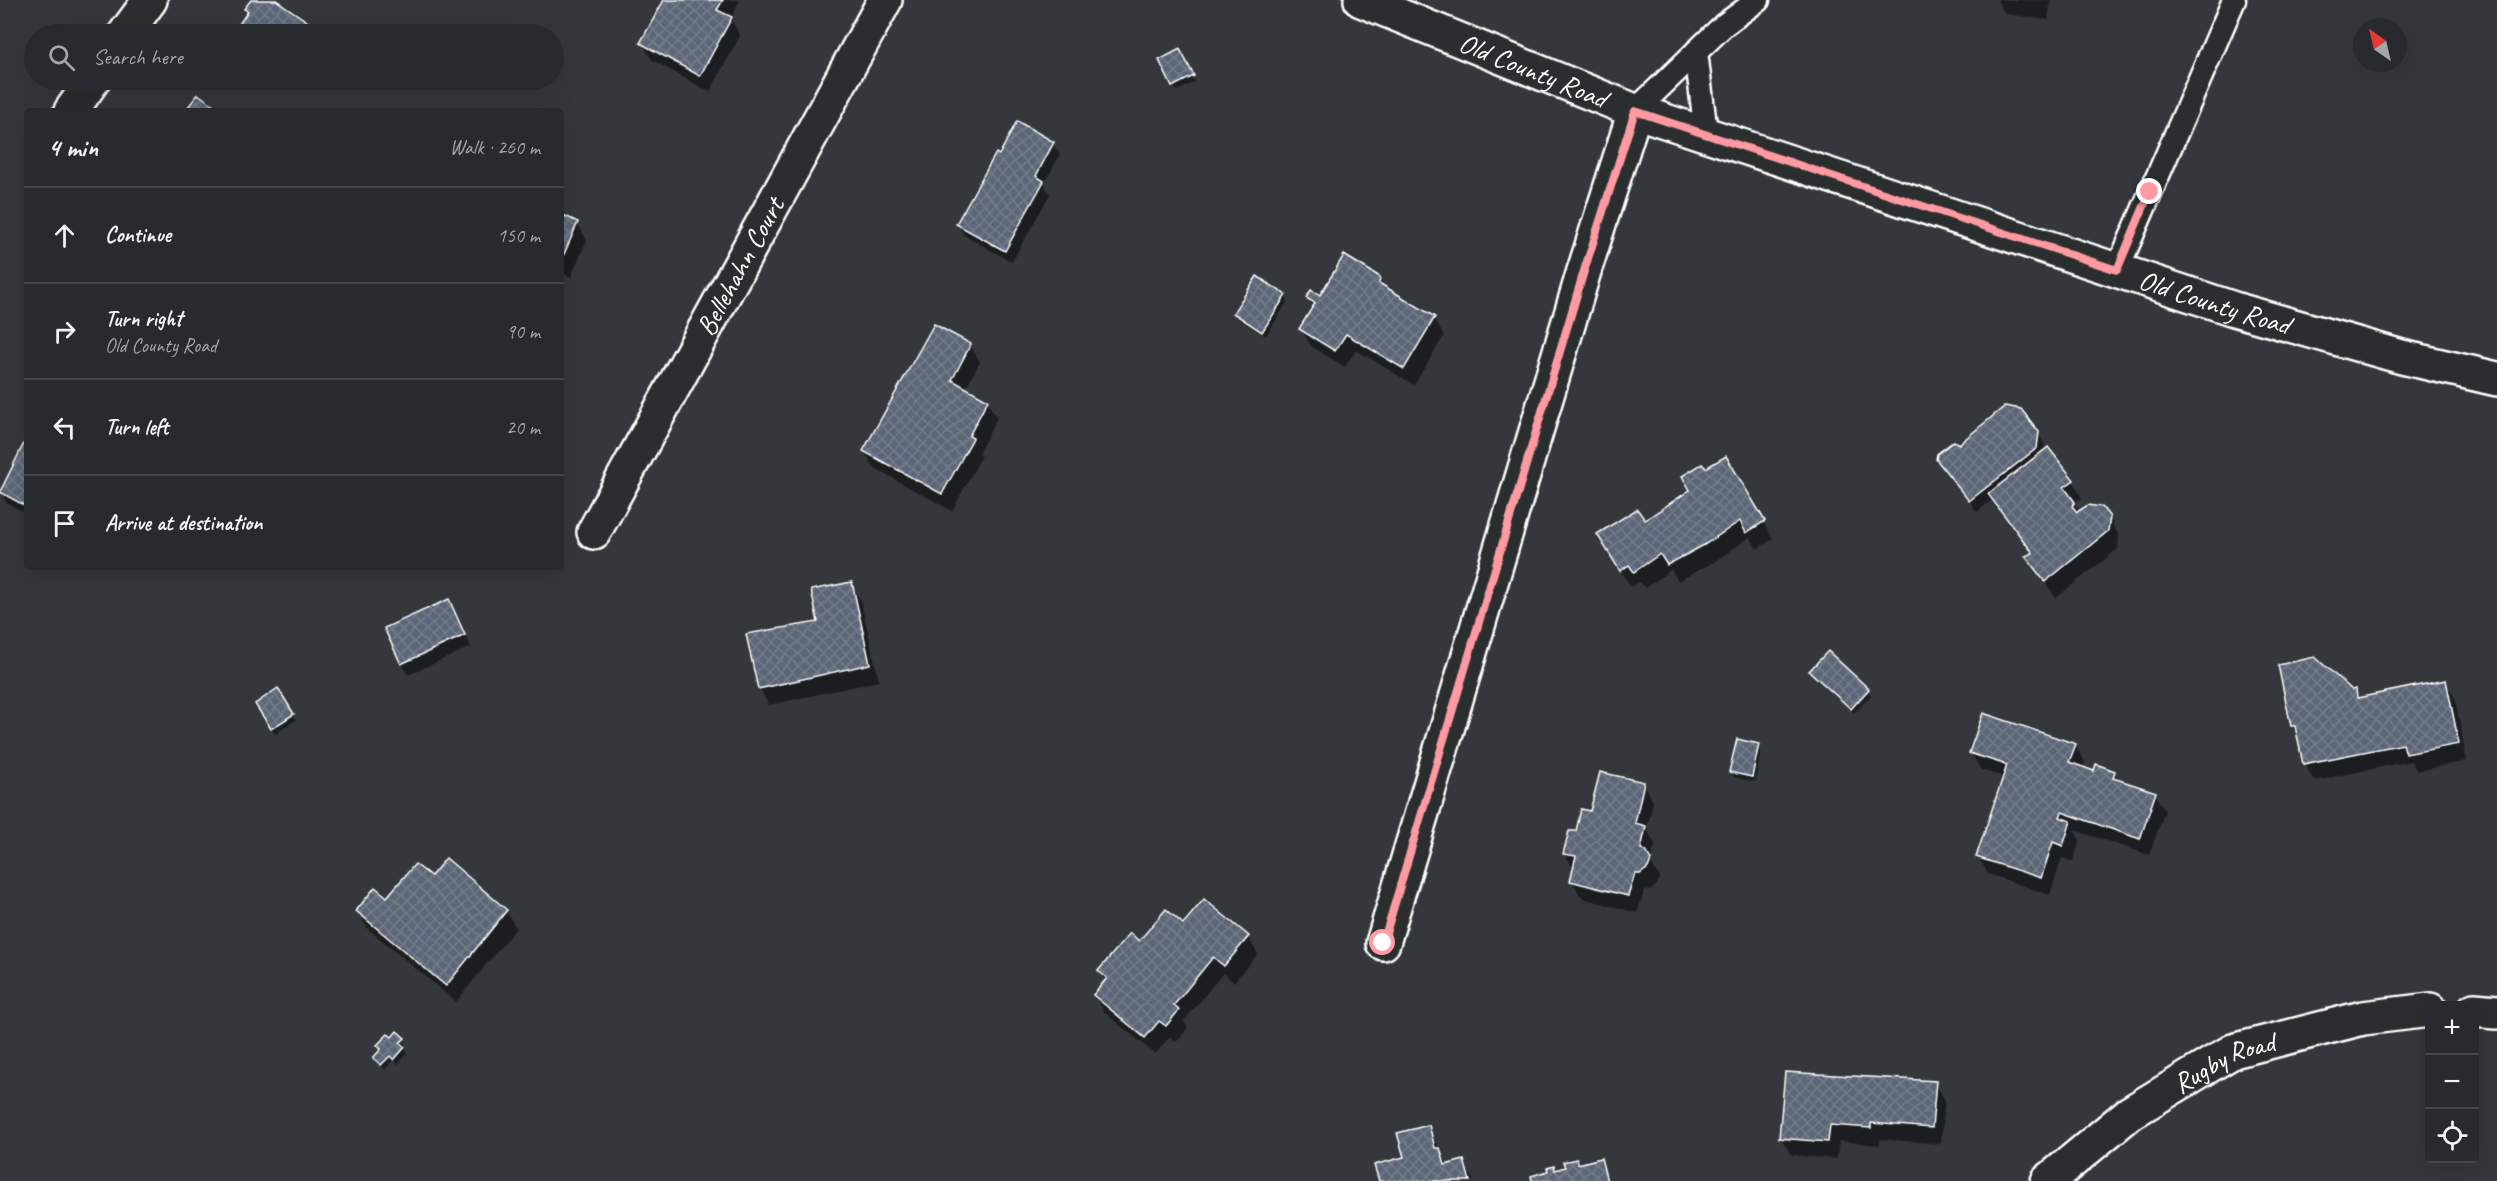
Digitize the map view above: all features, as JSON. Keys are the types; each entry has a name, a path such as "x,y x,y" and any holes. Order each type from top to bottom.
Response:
{"street":[{"path":"132,24 150,0"},
{"name":"Bellehahn Court","path":"594,532 885,0"},
{"name":"Old County Road","path":"1361,0 1635,111 2234,309 2403,357 2497,379"},
{"path":"73,108 86,90"},
{"path":"1383,943 1584,271 1635,111"},
{"path":"2479,1010 2497,1012"},
{"name":"Rugby Road","path":"2048,1181 2130,1113 2233,1051 2364,1018 2425,1011"}],"lane":[{"path":"1635,111 1724,25 1758,0"},
{"path":"2117,270 2234,0"},
{"path":"1696,52 1706,133"}],"building":[{"path":"251,0 276,0 308,22 307,24 239,24 248,11 244,9"},
{"path":"664,0 723,0 717,10 732,17 700,76 640,43"},
{"path":"1180,49 1194,76 1172,87 1159,60"},
{"path":"198,94 218,108 187,108"},
{"path":"1017,121 1054,142 1036,176 1044,181 1005,251 956,224 996,153 999,155"},
{"path":"564,215 578,222 564,254"},
{"path":"1344,255 1380,277 1379,283 1435,317 1404,369 1346,334 1335,351 1299,329 1315,303 1306,298 1311,290 1320,295"},
{"path":"1257,276 1286,295 1262,332 1233,313"},
{"path":"934,324 971,344 952,380 988,400 969,436 973,438 942,494 863,451"},
{"path":"2005,406 2021,409 2039,432 2037,448 1969,501 1936,459 1937,454 1954,441 1959,444"},
{"path":"24,443 24,505 0,492"},
{"path":"2048,447 2074,480 2064,487 2075,502 2072,506 2077,512 2088,505 2102,507 2110,517 2108,531 2045,582 2025,556 2033,553 1988,494"},
{"path":"1726,456 1765,521 1746,533 1740,521 1704,545 1667,565 1660,554 1634,572 1629,565 1620,571 1597,534 1637,509 1645,520 1690,490 1682,476 1702,464 1706,468"},
{"path":"852,582 870,664 758,689 746,634 818,622 811,590"},
{"path":"449,599 465,635 401,664 384,628"},
{"path":"1828,651 1869,689 1851,709 1809,671"},
{"path":"2315,657 2352,690 2356,689 2357,698 2446,680 2459,744 2406,754 2403,744 2303,764 2295,726 2291,726 2278,665"},
{"path":"278,688 294,714 271,729 255,704"},
{"path":"1983,713 2076,744 2069,762 2094,771 2096,764 2115,771 2113,778 2156,792 2140,839 2062,812 2060,817 2071,821 2063,846 2053,842 2041,878 1976,857 2007,765 1969,753"},
{"path":"1737,739 1759,744 1752,777 1729,772"},
{"path":"1600,772 1644,782 1635,823 1646,826 1641,849 1646,851 1651,860 1648,868 1640,874 1635,874 1628,896 1570,881 1576,856 1563,854 1569,831 1576,831 1581,809 1590,811"},
{"path":"446,858 507,910 446,986 356,911 375,887 387,897 415,864 431,876"},
{"path":"1204,899 1249,936 1224,966 1213,957 1174,1005 1179,1010 1166,1026 1159,1021 1145,1038 1093,995 1107,978 1098,971 1130,933 1139,941 1166,909 1183,924"},
{"path":"397,1031 405,1038 400,1043 405,1047 394,1060 390,1056 381,1065 373,1058 381,1049 377,1045 388,1034 392,1037"},
{"path":"1785,1072 1936,1081 1932,1128 1871,1123 1871,1128 1830,1125 1828,1142 1779,1138"},
{"path":"1429,1125 1435,1148 1440,1148 1445,1165 1464,1160 1470,1181 1379,1181 1374,1165 1404,1157 1397,1133"},
{"path":"1601,1158 1607,1181 1532,1181 1531,1176 1548,1171 1547,1168 1554,1166 1555,1170 1565,1167 1563,1162 1577,1159 1578,1164"}],"route":[{"path":"1383,943 1584,271 1635,111 2117,270 2150,192"}]}
